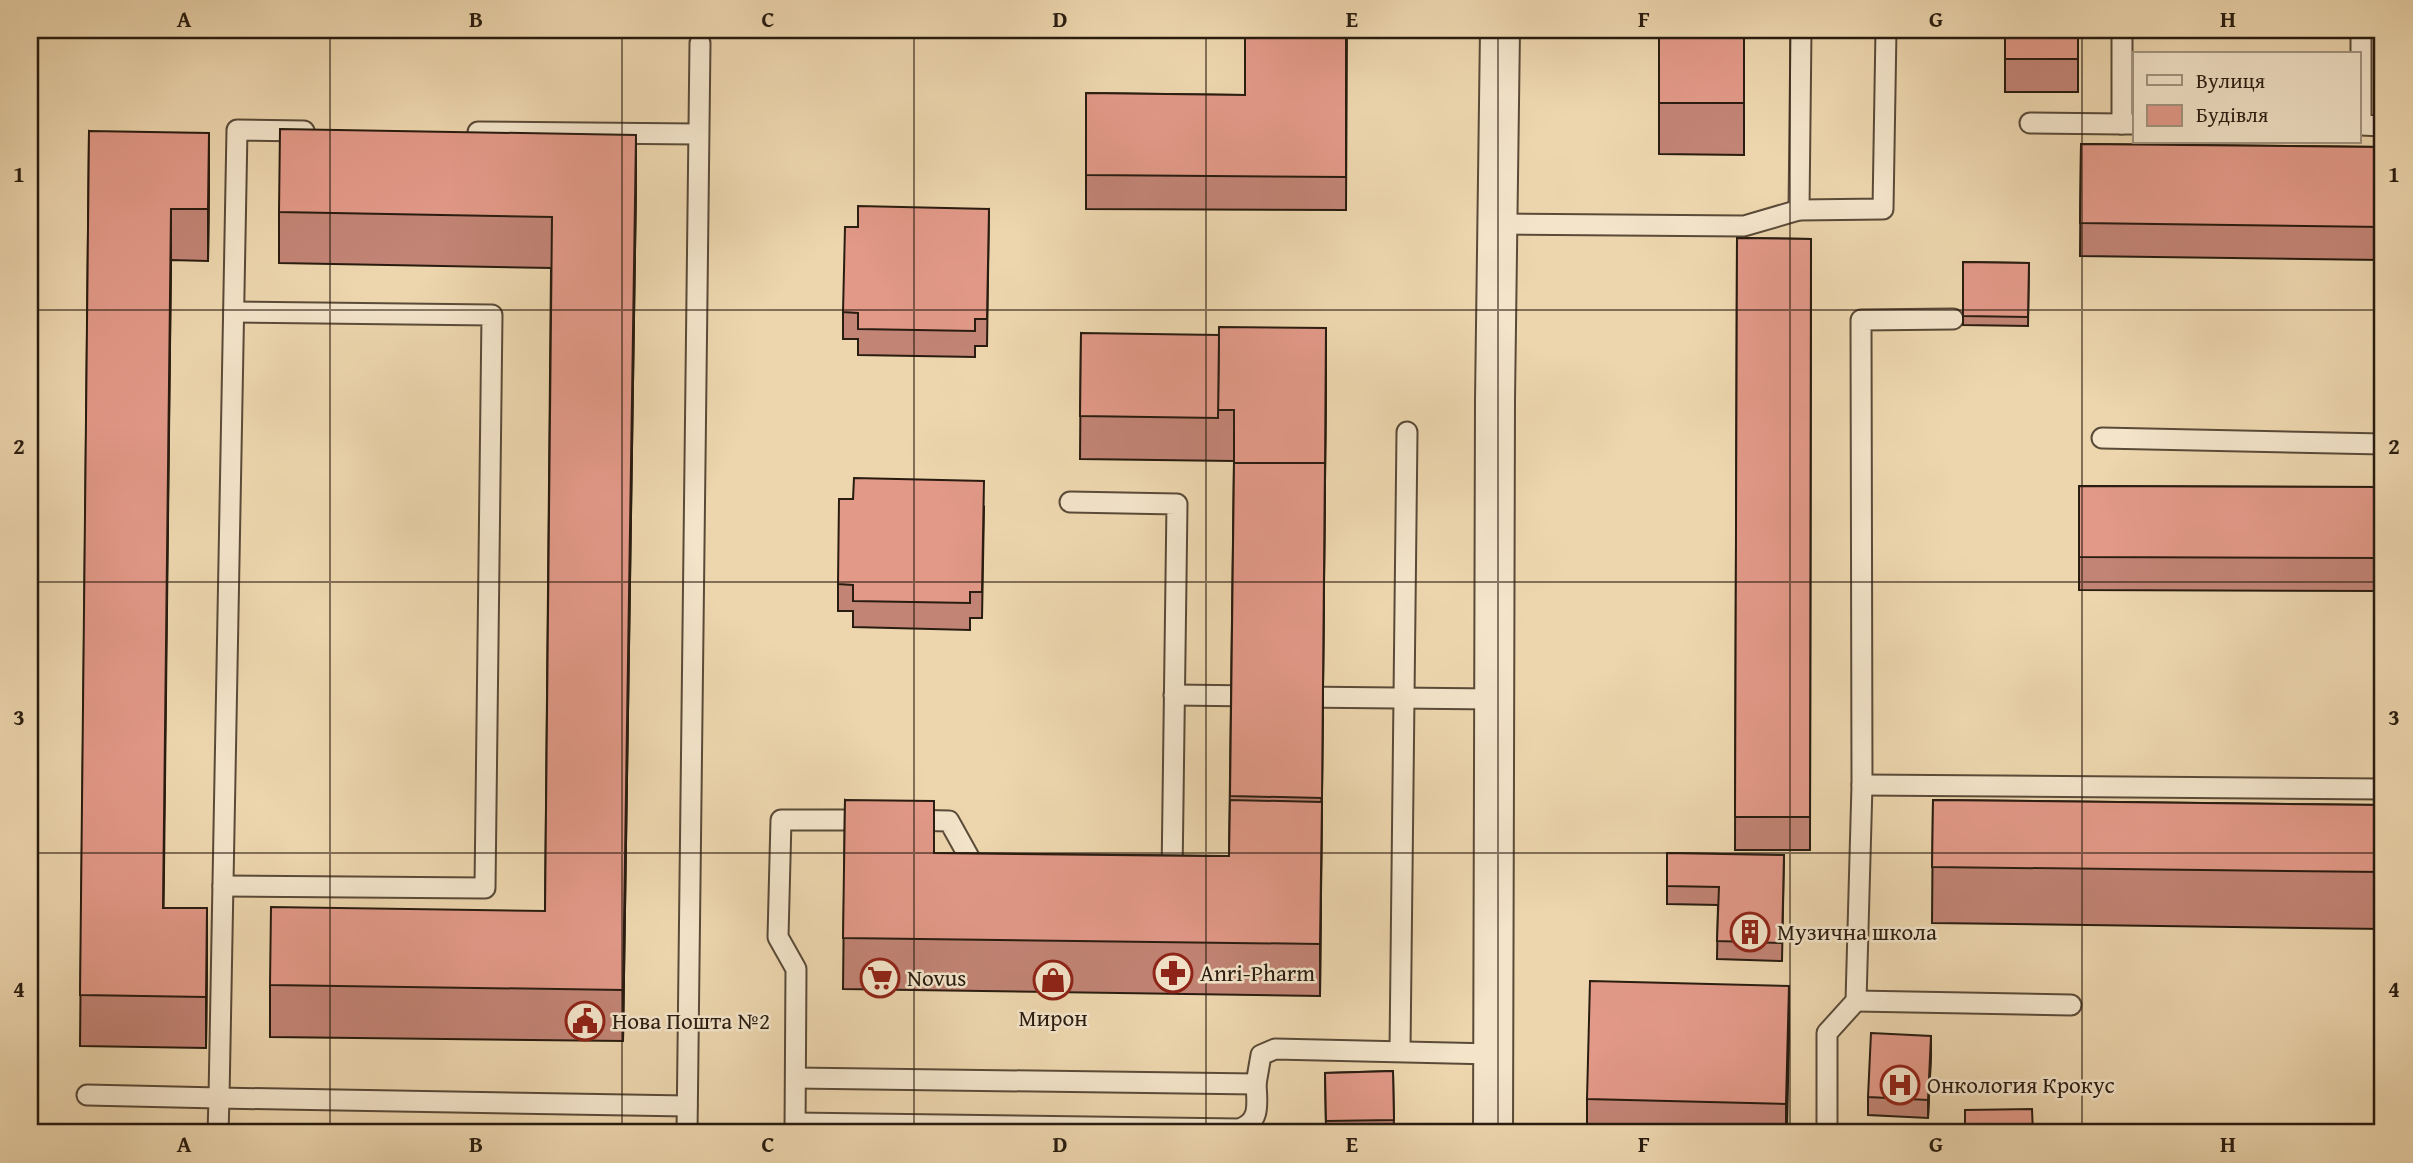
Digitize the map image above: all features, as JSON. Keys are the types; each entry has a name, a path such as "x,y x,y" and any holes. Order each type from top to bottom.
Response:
{"street":[{"path":"1493,1133 1500,30"}],"lane":[{"path":"1799,210 1801,30"},
{"path":"1498,224 1744,226 1799,210 1883,209 1886,30"},
{"path":"2030,123 2128,124 2122,30"},
{"path":"2361,30 2360,125 2383,125"},
{"path":"687,1133 699,43"},
{"path":"218,1133 237,130 321,131"},
{"path":"460,132 697,134"},
{"path":"223,886 485,888 492,316 234,312"},
{"path":"1827,1133 1827,1033 1856,1001 1861,785 1861,320 1953,319"},
{"path":"1400,1051 1407,432"},
{"path":"2102,438 2383,444"},
{"path":"1070,502 1177,504 1172,876 1144,876"},
{"path":"1174,695 1494,699"},
{"path":"1861,785 2383,789"},
{"path":"993,876 979,876 949,821 781,820 778,937 796,969 795,1128 1239,1129 1249,1126 1256,1117 1256,1084 1261,1055 1275,1049 1493,1054"},
{"path":"1856,1001 2071,1005"},
{"path":"796,1079 1256,1084"},
{"path":"87,1095 687,1105"}],"building":[{"path":"1245,30 1346,30 1346,177 1086,175 1086,93 1245,95"},
{"path":"1659,30 1744,30 1744,103 1659,103"},
{"path":"2005,30 2078,30 2078,59 2005,59"},
{"path":"280,129 636,135 623,990 270,985 271,907 545,911 552,217 279,212"},
{"path":"89,131 209,133 208,209 171,209 163,908 207,908 206,997 80,995"},
{"path":"2081,144 2383,147 2383,227 2080,223"},
{"path":"858,206 989,209 987,319 975,319 975,331 858,329 858,313 843,312 845,227 858,227"},
{"path":"1737,238 1811,239 1810,817 1735,817"},
{"path":"1963,262 2029,263 2028,317 1963,316"},
{"path":"1219,327 1326,328 1325,467 1325,463 1234,463 1234,410 1218,410"},
{"path":"1081,333 1219,335 1218,418 1080,416"},
{"path":"1234,463 1325,463 1322,798 1230,796"},
{"path":"854,478 984,481 982,592 970,592 970,603 853,601 853,585 838,584 839,499 853,499"},
{"path":"2079,486 2383,487 2383,558 2079,557"},
{"path":"845,800 934,801 934,853 1205,856 1229,856 1230,800 1322,802 1320,944 843,938"},
{"path":"1933,800 2383,805 2383,872 1932,867"},
{"name":"Музична школа","path":"1667,853 1784,855 1782,943 1717,941 1719,887 1667,886"},
{"path":"1590,981 1789,986 1786,1104 1587,1099"},
{"name":"Онкология Крокус","path":"1871,1033 1931,1036 1928,1100 1868,1097"},
{"path":"1393,1071 1394,1120 1326,1121 1325,1073"},
{"path":"2032,1109 2033,1133 1965,1133 1965,1110"}],"place":[{"name":"Музична школа","path":"1750,932"},
{"name":"Anri-Pharm","path":"1173,973"},
{"name":"Novus","path":"880,978"},
{"name":"Мирон","path":"1053,980"},
{"name":"Нова Пошта №2","path":"585,1021"},
{"name":"Онкология Крокус","path":"1900,1085"}]}
